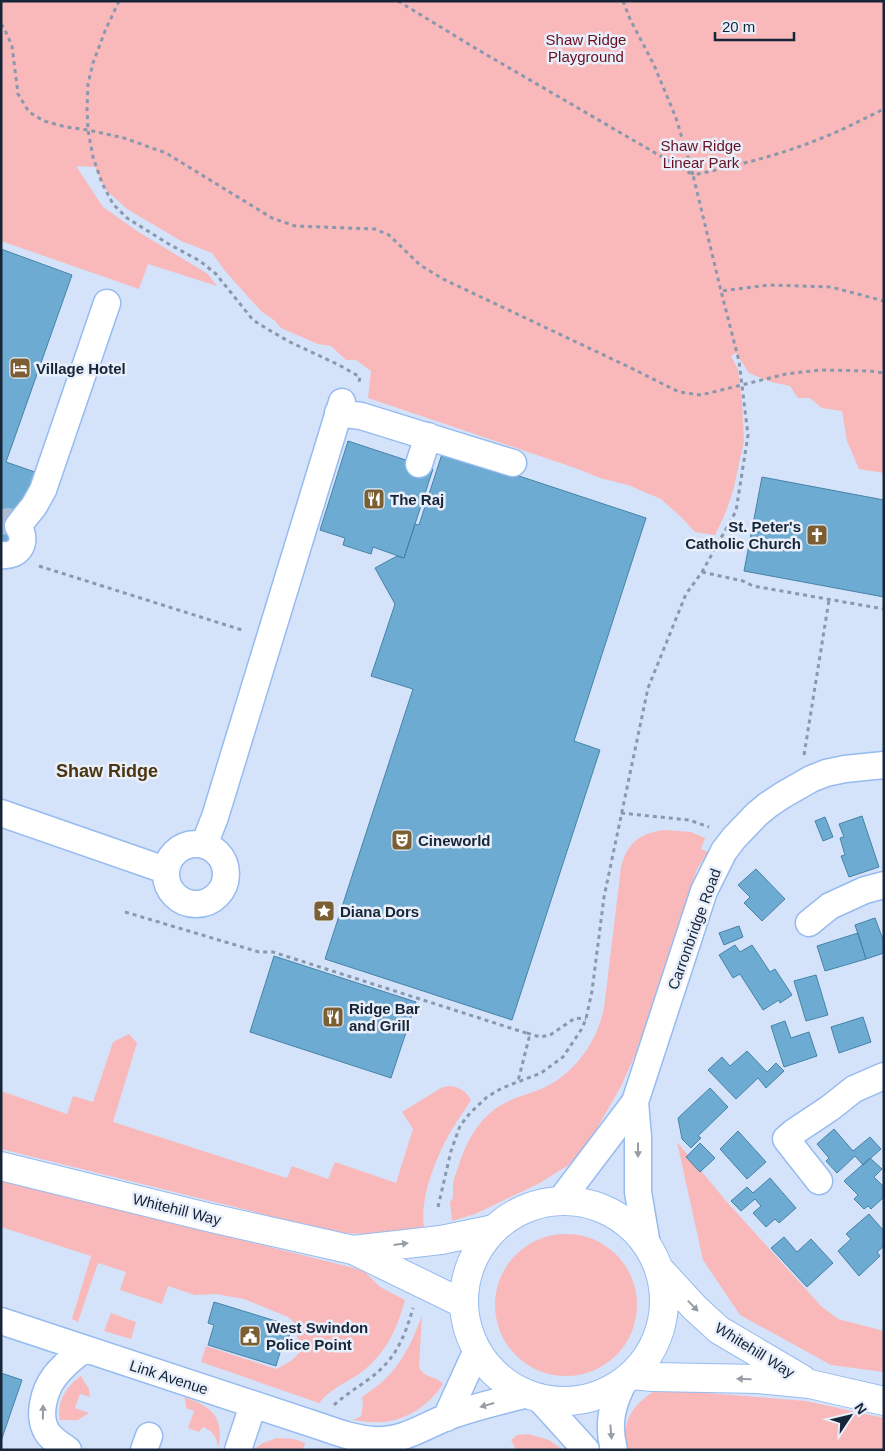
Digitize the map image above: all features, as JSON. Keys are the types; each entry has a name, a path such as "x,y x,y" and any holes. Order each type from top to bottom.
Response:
{"main road":[{"name":"Whitehill Way","path":"1,1166 353,1250 464,1304"},
{"path":"560,1201 594,1205 624,1220 636,1232 647,1245 660,1270 664,1298 662,1323 658,1335 647,1357 628,1378 604,1393 583,1399 560,1401 533,1396 519,1390 503,1380 488,1366 477,1350 468,1328 464,1304 469,1270 480,1247 494,1229 506,1219 525,1209 546,1202 560,1201"},
{"name":"Whitehill Way","path":"353,1250 441,1240 494,1229"},
{"name":"Whitehill Way","path":"660,1270 695,1308 719,1330 810,1384"},
{"name":"Whitehill Way","path":"628,1378 653,1376 758,1379 810,1384 884,1401"}],"street":[{"path":"4,555 17,551 22,542 21,531 18,526 34,506 43,490 107,303"},
{"path":"204,845 215,817 340,408 513,463"},
{"path":"419,464 428,436"},
{"name":"Carronbridge Road","path":"560,1201 635,1102 704,891 724,851 757,814 783,795 806,782 826,773 845,768 884,765"},
{"path":"1,813 166,870"},
{"path":"192,844 204,845 212,848 222,859 226,874 223,888 213,900 198,905 190,904 181,901 168,888 166,870 170,858 180,849 192,844"},
{"path":"809,923 830,906 866,890 884,885"},
{"path":"818,1181 786,1139 854,1089 884,1076"},
{"name":"Carronbridge Road","path":"635,1102 638,1136 638,1192 647,1245"},
{"name":"Link Avenue","path":"1,1321 322,1428 353,1437 374,1440 391,1439 410,1434 446,1418 533,1396"},
{"path":"68,1450 48,1433 42,1411 48,1388 53,1378 63,1366 84,1349"},
{"path":"446,1418 477,1350"},
{"path":"614,1450 610,1418 617,1396 628,1378"},
{"path":"533,1396 586,1450"},
{"path":"238,1450 253,1405"}],"path":[{"path":"120,1 105,31 93,63 88,84 87,108 88,130 93,157 102,183 113,204 127,218 167,243 200,260 216,274 253,320 290,342 360,377 351,405 340,408"},
{"path":"398,1 693,175 731,167 792,149 823,138 884,108"},
{"path":"438,1207 451,1151 460,1126 470,1113 487,1097 502,1088 540,1073 562,1057 581,1030 586,1019 592,991 604,897 648,688 686,594 702,572 736,511 748,434 739,361 693,175 676,118 654,65 630,19 623,1"},
{"path":"1,24 12,46 18,94 29,112 44,121 66,128 88,130 124,138 166,153 264,214 295,226 375,229 389,235 420,264 444,279 679,392 701,394 786,374 820,370 884,373"},
{"path":"721,291 768,284 831,287 884,301"},
{"path":"4,555 269,639"},
{"path":"702,572 743,581 753,586 884,609"},
{"path":"804,753 828,600"},
{"path":"621,813 689,820 734,838"},
{"path":"126,912 259,952 274,952 540,1037 550,1035 575,1018 586,1019"},
{"path":"518,1082 529,1038 526,1033"},
{"path":"322,1428 330,1408 370,1379 390,1360 404,1336 413,1308"}],"green space":[{"path":"1,1 884,1 884,473 859,469 847,441 842,411 822,408 810,398 798,398 790,386 771,382 749,373 736,353 731,356 738,369 744,441 733,491 715,535 695,532 661,499 628,485 600,478 368,398 371,371 356,360 346,360 331,346 318,344 281,328 261,311 225,271 212,253 181,241 127,209 105,189 95,167 76,166 103,207 137,231 208,274 217,286 148,264 139,289 1,241"},
{"path":"664,830 691,832 705,838 701,849 708,852 697,869 637,1051 621,1086 587,1146 575,1161 538,1184 475,1214 452,1221 450,1202 453,1198 453,1181 465,1148 483,1120 499,1106 546,1087 561,1077 579,1061 592,1041 604,1008 621,867 627,852 636,841 648,834"},
{"path":"129,1034 137,1043 113,1122 287,1178 292,1166 328,1179 335,1162 396,1183 413,1129 402,1112 441,1088 450,1086 459,1088 471,1100 448,1137 431,1175 424,1203 424,1228 371,1234 339,1233 1,1149 1,1091 67,1114 73,1096 93,1102 113,1042"},
{"path":"677,1142 727,1202 821,1306 838,1319 884,1331 884,1372 831,1365 740,1315 703,1260"},
{"path":"1,1180 354,1268 365,1272 380,1287 405,1300 393,1334 374,1361 356,1376 331,1391 319,1403 201,1362 206,1346 276,1369 292,1360 298,1354 302,1346 297,1337 298,1330 295,1323 288,1317 244,1299 216,1294 195,1295 168,1286 162,1304 120,1290 126,1272 98,1263 78,1322 72,1319 91,1256 1,1227"},
{"path":"566,1234 580,1235 593,1239 606,1246 616,1255 625,1265 632,1278 636,1291 636,1319 632,1332 625,1345 616,1355 606,1364 593,1371 580,1375 566,1376 552,1375 539,1371 526,1364 516,1355 507,1345 500,1332 496,1319 495,1305 496,1291 500,1278 507,1265 516,1255 526,1246 539,1239 552,1235"},
{"path":"111,1313 136,1322 131,1339 104,1331"},
{"path":"422,1315 419,1367 425,1374 443,1384 432,1398 418,1410 401,1418 379,1422 352,1420 361,1416 362,1397 384,1380 405,1354"},
{"path":"81,1376 89,1389 90,1397 80,1394 75,1408 89,1413 78,1420 60,1420 59,1407 63,1395"},
{"path":"657,1389 806,1401 884,1418 884,1450 625,1450 625,1430 630,1414 641,1401"},
{"path":"184,1397 202,1404 214,1414 219,1428 218,1448 216,1438 209,1430 203,1427 199,1432 188,1428 194,1411 186,1408"},
{"path":"528,1434 549,1440 563,1450 516,1450 511,1440 517,1435"},
{"path":"277,1438 294,1439 305,1443 303,1450 253,1450 263,1443"}],"building":[{"name":"Village Hotel","path":"1,249 72,275 6,462 35,472 10,544 1,541"},
{"path":"348,441 433,469 404,558 373,547 371,554 343,545 345,538 320,530"},
{"path":"442,454 499,473 504,471 646,518 574,741 600,750 512,1020 325,959 413,689 371,676 395,604 375,568 397,556 404,558 415,524 419,525"},
{"name":"St. Peter's Catholic Church","path":"762,477 884,500 884,597 744,571"},
{"path":"862,816 879,867 849,877 841,856 845,855 840,838 844,837 839,824"},
{"path":"825,817 833,837 823,841 815,821"},
{"path":"756,869 785,899 762,921 744,903 750,897 738,885"},
{"path":"875,918 884,942 884,953 866,959 855,925"},
{"path":"739,926 743,937 724,945 719,933"},
{"path":"858,933 866,959 825,971 817,946"},
{"path":"735,945 740,952 752,945 770,972 775,969 792,995 780,1003 779,1000 763,1010 740,974 733,978 719,955"},
{"name":"Ridge Bar and Grill","path":"274,956 416,1002 391,1078 250,1032"},
{"path":"816,975 828,1015 806,1021 794,981"},
{"path":"863,1017 871,1042 839,1053 831,1027"},
{"path":"785,1021 791,1038 809,1032 817,1056 784,1067 771,1026"},
{"path":"747,1051 767,1072 776,1063 784,1071 766,1088 758,1078 736,1099 708,1070 722,1057 730,1066"},
{"path":"710,1088 728,1107 698,1136 701,1138 691,1148 682,1139 678,1118"},
{"path":"834,1129 853,1151 870,1137 881,1149 863,1165 855,1156 837,1173 826,1161 829,1158 817,1144"},
{"path":"738,1131 766,1162 747,1179 720,1149"},
{"path":"700,1143 715,1158 700,1172 686,1157"},
{"path":"870,1158 882,1169 874,1177 884,1187 884,1197 871,1209 868,1206 864,1209 854,1199 858,1195 844,1181"},
{"path":"770,1178 796,1208 779,1223 775,1219 766,1227 753,1213 761,1206 755,1199 741,1211 731,1201 747,1187 753,1193"},
{"path":"869,1214 884,1231 884,1246 877,1252 880,1256 859,1276 838,1251 851,1239 846,1234"},
{"path":"784,1237 797,1252 811,1239 833,1263 807,1287 771,1248"},
{"name":"West Swindon Police Point","path":"214,1302 292,1326 286,1347 282,1346 276,1366 208,1345 214,1325 208,1323"},
{"path":"1,1373 22,1380 1,1441"}],"tunnel":[{"path":"1,522 8,521 18,526"}],"place":[{"name":"Village Hotel","path":"20,368"},
{"name":"The Raj","path":"374,499"},
{"name":"St. Peter's Catholic Church","path":"817,535"},
{"name":"Cineworld","path":"402,840"},
{"name":"Diana Dors","path":"324,911"},
{"name":"Ridge Bar and Grill","path":"333,1017"},
{"name":"West Swindon Police Point","path":"250,1336"}],"district":[{"name":"Shaw Ridge","path":"107,771"}],"park label":[{"name":"Shaw Ridge Playground","path":"586,48"},
{"name":"Shaw Ridge Linear Park","path":"701,154"}]}
